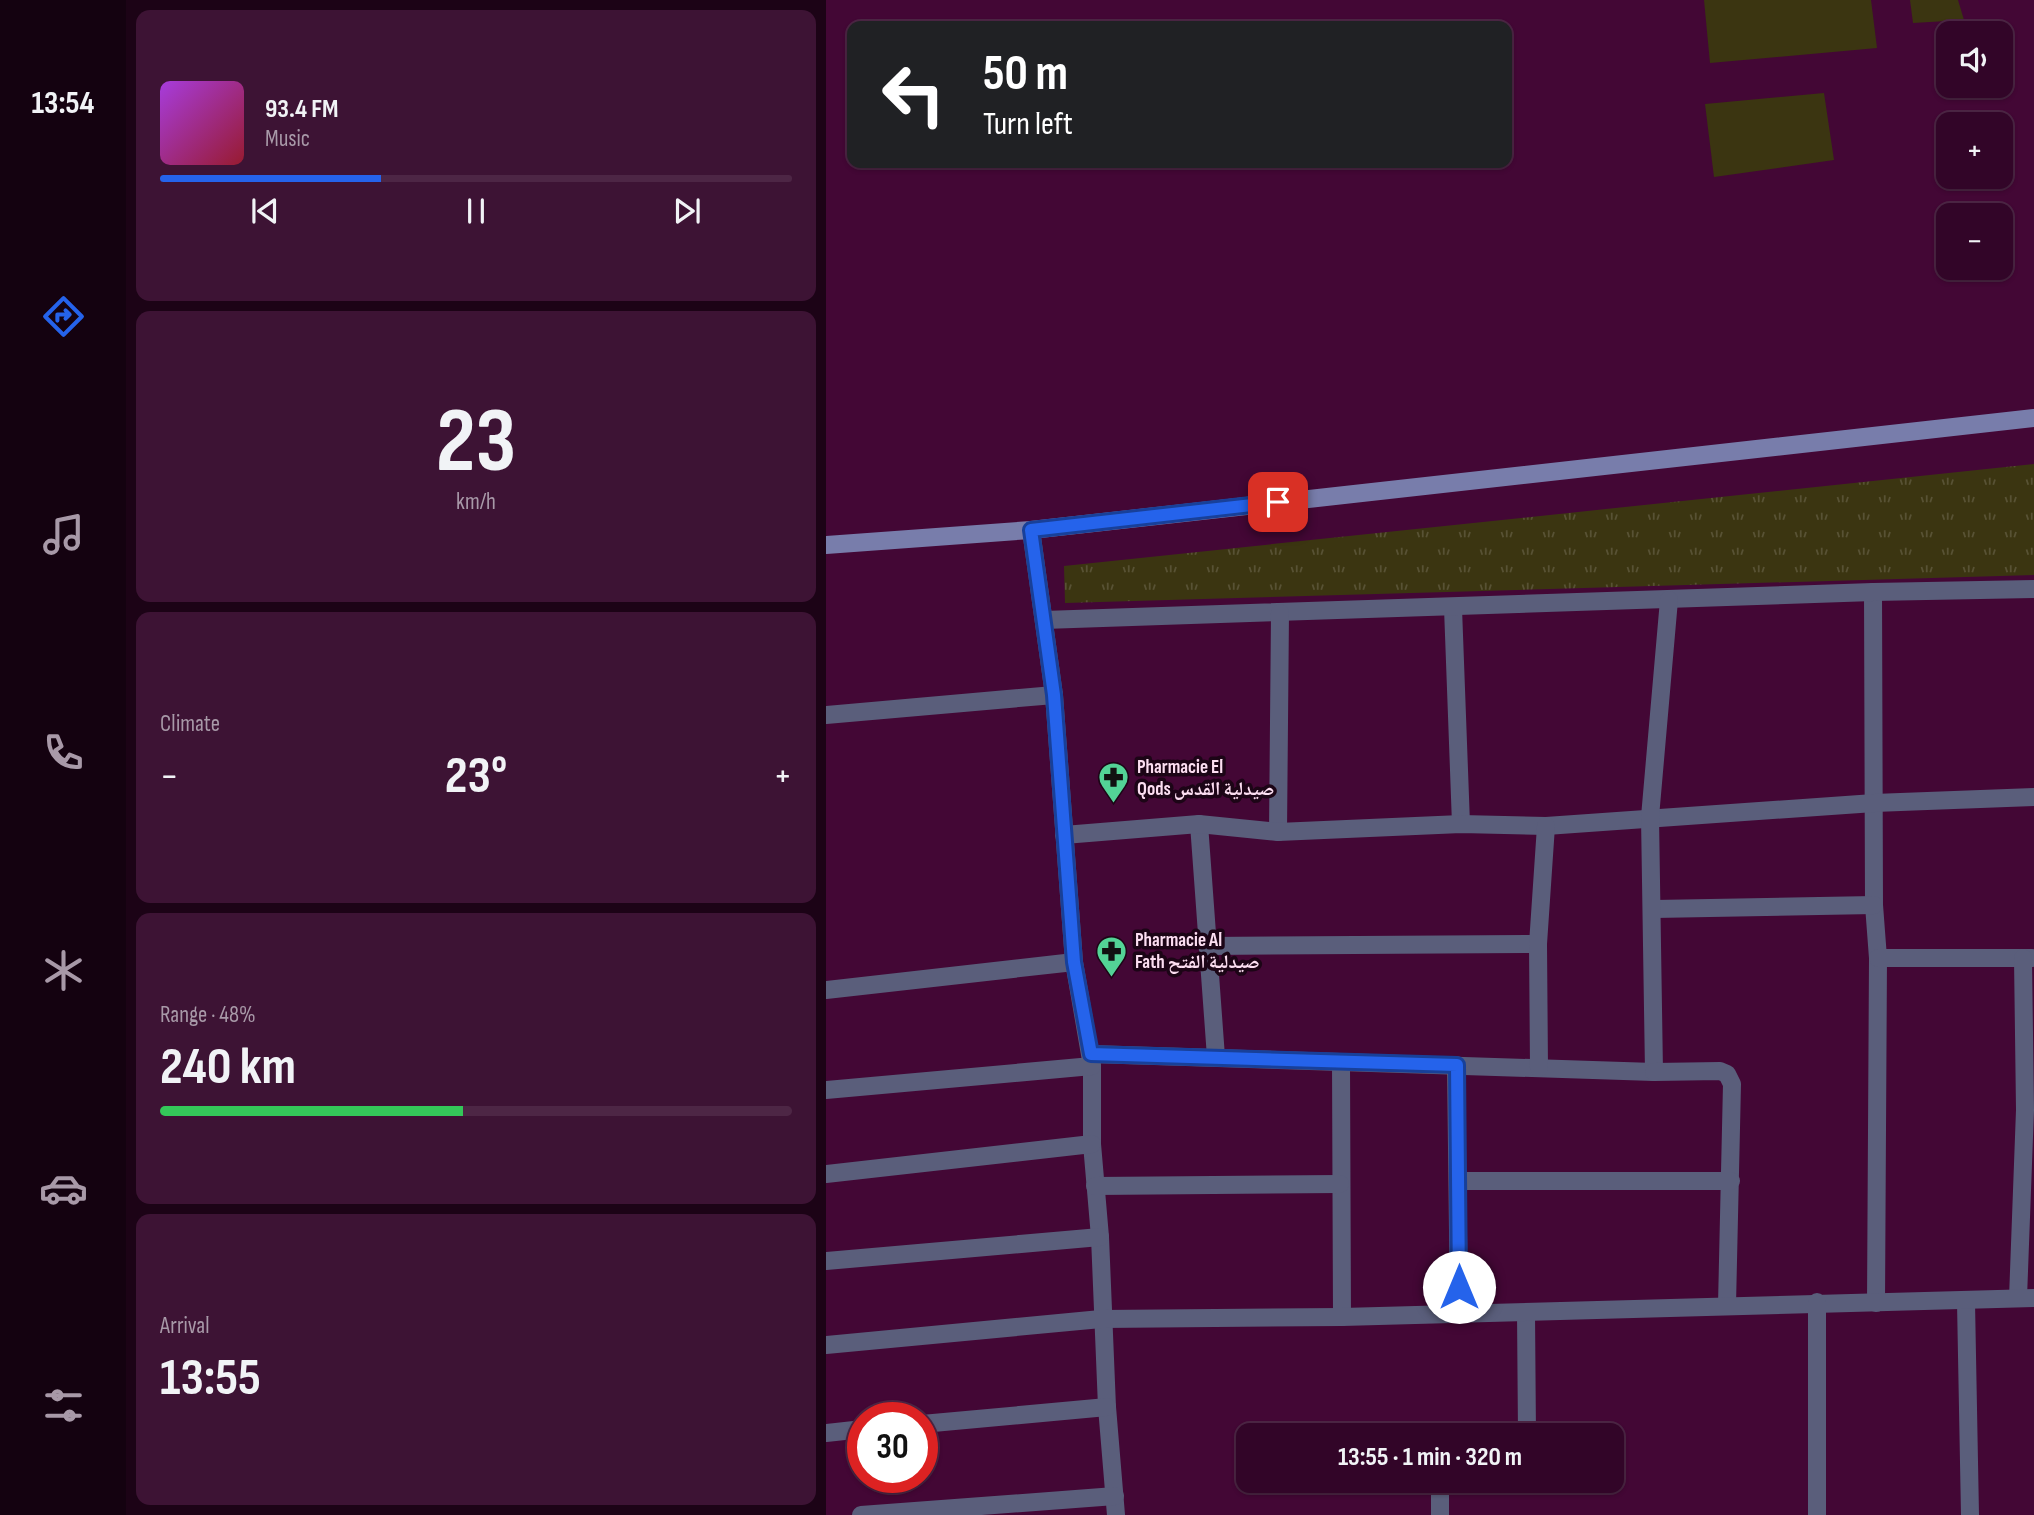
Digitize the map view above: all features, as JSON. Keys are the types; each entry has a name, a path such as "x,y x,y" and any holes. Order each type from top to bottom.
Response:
{"main road":[{"path":"826,545 1031,530 2034,418"}],"street":[{"path":"1031,530 1054,695 1074,962 1091,1060 1092,1144 1100,1237 1101,1319 1116,1515"},
{"path":"1044,620 2034,589"},
{"path":"1873,592 1874,905 1878,958 1876,1303"},
{"path":"1654,1072 1654,909 1650,817 1669,600"},
{"path":"1453,608 1461,824"},
{"path":"1278,832 1280,613"},
{"path":"826,715 1054,695"},
{"path":"1064,835 1199,824 1278,832 1461,824 1545,826 1874,803 2034,797"},
{"path":"1199,824 1216,1057"},
{"path":"1539,1068 1538,944 1545,826"},
{"path":"1654,909 1874,905"},
{"path":"1207,946 1538,944"},
{"path":"826,1345 1101,1319 1526,1313 1727,1305 1966,1302 2026,1298 2030,1110 2028,958 1878,958"},
{"path":"826,989 1074,962"},
{"path":"826,1090 1091,1060 1216,1057 1654,1072 1714,1070 1729,1077 1733,1096 1727,1305"},
{"path":"1341,1062 1342,1317"},
{"path":"1457,1065 1459,1314"},
{"path":"826,1174 1092,1144"},
{"path":"1460,1181 1731,1181"},
{"path":"1095,1186 1340,1184"},
{"path":"826,1262 1100,1237"},
{"path":"1966,1302 1970,1515"},
{"path":"1817,1303 1817,1515"},
{"path":"1526,1313 1527,1423"},
{"path":"938,1423 1107,1407"},
{"path":"826,1433 847,1431"},
{"path":"1440,1493 1440,1515"},
{"path":"861,1515 1115,1496"}],"green space":[{"path":"1704,0 1871,0 1877,48 1710,63"},
{"path":"1910,0 1958,0 1964,20 1936,21 1913,23"},
{"path":"1824,93 1834,160 1714,177 1705,104"},
{"path":"2034,464 2034,575 1065,603 1064,566"}],"place":[{"name":"Pharmacie El Qods صيدلية القدس","path":"1114,805"},
{"name":"Pharmacie Al Fath صيدلية الفتح","path":"1112,978"}],"route":[{"path":"1278,502 1031,530 1054,695 1074,962 1091,1054 1457,1065 1459,1287"}]}
